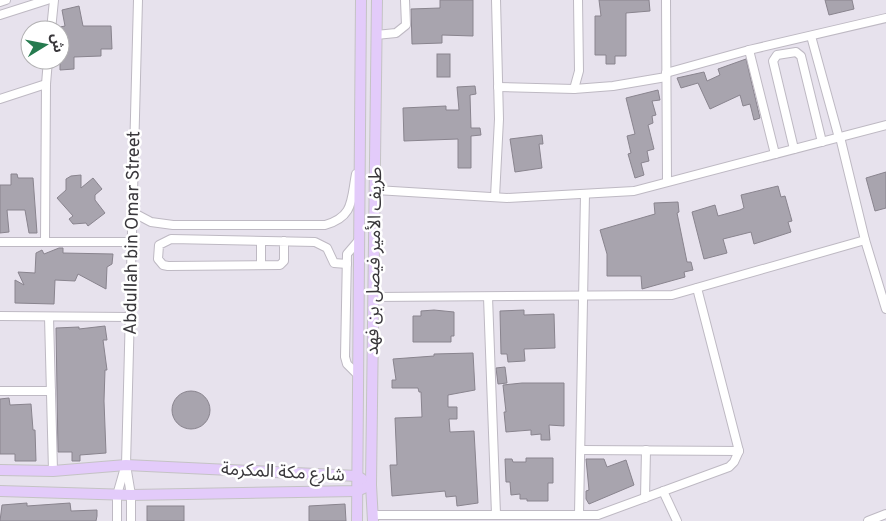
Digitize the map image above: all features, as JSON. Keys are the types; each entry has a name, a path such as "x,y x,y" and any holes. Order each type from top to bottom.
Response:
{"main road":[{"name":"طريف الأمير فيصل بن فهد","path":"357,521 361,0"},
{"name":"طريف الأمير فيصل بن فهد","path":"373,518 377,0"},
{"name":"شارع مكة المكرمة","path":"0,470 54,471 126,466 357,476 372,485"},
{"name":"شارع مكة المكرمة","path":"0,491 131,495 357,490 372,485"}],"street":[{"path":"0,2 6,0"},
{"path":"0,15 47,0"},
{"path":"52,20 54,0"},
{"name":"Abdullah bin Omar Street","path":"132,521 131,495 126,466 138,0"},
{"path":"376,35 396,33 406,25 405,0"},
{"path":"495,197 498,87 496,0"},
{"path":"574,89 578,71 578,0"},
{"path":"666,0 667,181"},
{"path":"498,87 574,89 613,86 666,75 749,50 886,18"},
{"path":"811,36 865,240 886,309"},
{"path":"749,50 775,154"},
{"path":"794,149 773,61 777,55 796,52 801,56 822,142"},
{"path":"45,241 47,70"},
{"path":"0,99 46,84"},
{"path":"376,190 495,197 634,191 886,125"},
{"path":"134,213 151,222 172,225 324,225 340,219 348,213 360,158"},
{"path":"579,514 585,194"},
{"path":"284,241 282,264 168,266 163,265 158,258 157,248 162,242 171,239 284,241 315,242 327,248 334,263 347,264"},
{"path":"358,375 347,364 345,356 347,264 349,249 359,240"},
{"path":"375,297 672,295 865,240"},
{"path":"261,241 261,264"},
{"path":"0,242 133,242"},
{"path":"373,518 496,514 598,515 729,467 734,462 738,451 697,288"},
{"path":"488,297 496,514"},
{"path":"0,316 131,318"},
{"path":"49,317 54,471"},
{"path":"0,391 51,392"},
{"path":"580,450 738,451"},
{"path":"645,498 646,450"},
{"name":"Abdullah bin Omar Street","path":"117,521 117,495 126,466"},
{"path":"663,491 677,521"},
{"path":"868,521 886,514"}],"building":[{"path":"440,0 473,0 473,36 442,35 442,43 412,44 411,9 440,8"},
{"path":"599,0 649,0 650,11 626,13 626,56 615,56 615,64 606,64 606,55 595,55 595,16 601,16"},
{"path":"825,0 852,0 854,9 829,15"},
{"path":"79,6 83,26 111,26 112,49 101,49 101,56 74,57 74,69 70,69 70,20 64,20 62,10"},
{"path":"437,54 450,54 450,77 437,77"},
{"path":"746,59 760,118 754,120 750,104 743,106 740,95 710,109 698,83 681,88 677,78 704,72 707,81 720,75 718,69"},
{"path":"475,86 476,94 470,95 471,128 480,128 481,135 471,136 471,168 458,168 458,139 404,141 403,108 446,106 446,110 459,110 457,87"},
{"path":"658,90 660,100 652,101 656,115 652,116 653,123 648,125 654,149 647,151 649,161 641,163 644,175 635,178 628,154 631,153 627,136 635,134 626,98"},
{"path":"542,135 543,144 539,144 542,168 515,172 510,139"},
{"path":"886,172 886,208 875,211 866,178"},
{"path":"11,174 17,174 18,178 33,178 37,233 29,233 25,210 7,210 9,232 0,233 0,185 11,185"},
{"path":"81,175 81,188 93,178 102,189 95,195 95,200 105,213 88,226 86,223 73,224 69,219 73,216 57,198 66,190 66,179 71,176"},
{"path":"778,186 781,197 785,196 792,221 788,222 791,232 754,244 751,232 723,239 727,253 704,259 692,212 715,205 718,216 740,210 744,208 741,195"},
{"path":"678,202 679,212 677,213 687,262 691,262 693,270 684,272 685,277 642,289 641,276 607,276 607,254 600,230 655,214 654,203"},
{"path":"63,248 63,253 113,254 112,264 107,267 106,289 78,274 75,281 55,280 54,304 15,303 15,280 24,285 18,272 35,273 36,253 42,250 44,254"},
{"path":"524,310 524,315 554,314 555,348 524,349 525,361 508,362 507,354 501,354 500,311"},
{"path":"421,311 454,312 454,336 451,336 451,342 413,342 413,316 421,316"},
{"path":"105,326 107,340 103,340 107,370 105,370 104,401 106,453 80,455 80,461 72,461 72,452 58,452 56,328 79,327 79,329"},
{"path":"473,353 475,390 448,395 448,407 457,407 457,419 449,419 450,432 474,431 478,503 457,506 456,496 446,497 445,491 392,496 390,465 397,465 395,418 422,417 421,392 419,392 418,388 392,388 392,380 396,380 393,359 434,356 434,354"},
{"path":"505,367 507,383 498,384 496,368"},
{"path":"564,383 564,426 549,425 550,440 541,440 541,434 531,435 531,430 506,432 503,385"},
{"path":"191,391 198,392 204,397 209,403 209,417 204,423 198,428 191,429 184,428 178,423 173,417 172,410 173,403 178,397 184,392"},
{"path":"9,398 10,405 31,404 33,430 35,430 36,461 15,461 15,454 0,454 0,399"},
{"path":"526,458 553,458 553,483 548,483 548,501 527,501 527,499 520,499 520,494 511,495 510,482 506,482 505,459 512,459 513,462 526,462"},
{"path":"586,459 604,459 607,467 626,460 634,485 589,504 586,499 586,491 589,490"},
{"path":"27,503 27,506 70,503 71,511 97,510 96,521 0,521 2,505"},
{"path":"345,504 346,521 309,521 309,506"},
{"path":"147,506 184,506 184,521 147,521"}]}
